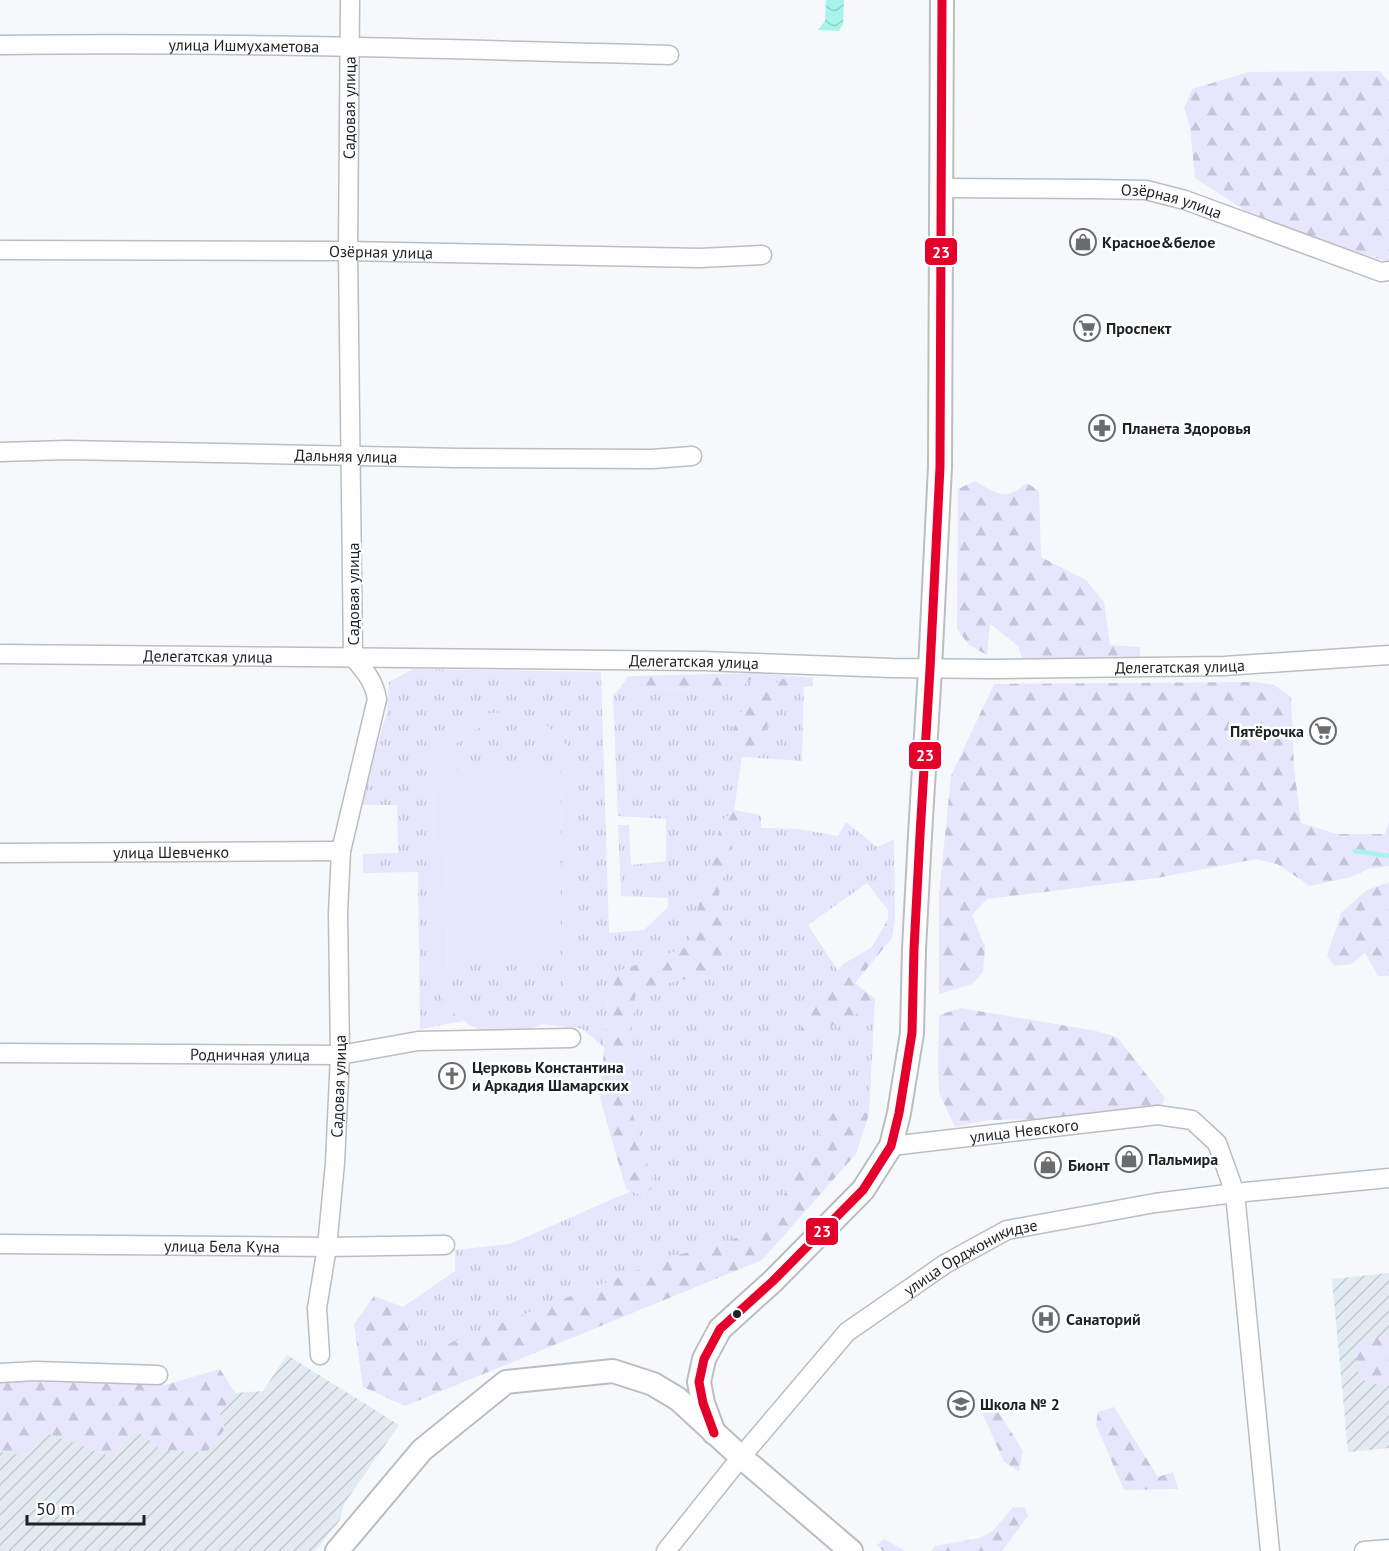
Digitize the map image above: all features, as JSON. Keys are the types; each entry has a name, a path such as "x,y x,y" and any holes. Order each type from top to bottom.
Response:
{"street":[{"name":"Садовая улица","path":"320,1355 317,1308 327,1247 335,1163 340,1054 338,913 341,851 377,699 375,687 369,675 353,657 348,251 350,0"},
{"path":"714,1433 703,1403 699,1382 704,1359 720,1329 773,1281 863,1190 891,1146 912,1033 918,869 940,467 942,0"},
{"name":"улица Ишмухаметова","path":"0,45 349,46 669,54"},
{"name":"Озёрная улица","path":"942,189 1146,190 1185,200 1381,272 1389,271"},
{"name":"Озёрная улица","path":"0,250 348,251 700,258 762,255"},
{"name":"Дальняя улица","path":"0,452 67,450 652,459 692,456"},
{"name":"Делегатская улица","path":"0,654 703,661 930,669 1224,666 1389,655"},
{"name":"улица Шевченко","path":"0,853 341,851"},
{"name":"Родничная улица","path":"0,1053 340,1054 418,1041 571,1038"},
{"name":"улица Невского","path":"891,1146 1158,1115 1192,1120 1217,1143 1235,1193 1270,1551"},
{"name":"улица Орджоникидзе","path":"666,1551 741,1457 847,1332 945,1264 1007,1230 1155,1203 1389,1178"},
{"name":"улица Бела Куна","path":"0,1244 327,1247 445,1245"},
{"path":"0,1373 36,1371 158,1375"},
{"path":"337,1551 422,1450 506,1382 613,1371 653,1384 678,1399 741,1457 851,1551"},
{"path":"1364,1551 1389,1549"}],"shaded area":[{"path":"1389,1273 1389,1448 1348,1452 1332,1279"},
{"path":"287,1355 399,1425 344,1504 340,1520 315,1551 0,1551 0,1452 28,1455 46,1433 113,1457 135,1429 160,1449 220,1414 235,1393 263,1391"}],"green space":[{"path":"1379,71 1389,82 1389,262 1263,222 1195,178 1190,127 1184,108 1192,89 1249,72"},
{"path":"975,481 1001,494 1012,493 1027,483 1039,491 1041,557 1086,580 1104,602 1110,645 1140,647 1140,660 1023,660 1018,646 990,624 987,655 969,645 957,629 958,489"},
{"path":"413,669 601,672 609,933 644,930 668,907 668,898 621,896 618,825 629,825 631,865 666,861 666,819 618,816 613,695 619,690 738,689 760,673 788,676 746,703 776,707 788,689 804,687 802,761 742,757 734,810 761,815 761,828 798,829 838,836 846,822 877,847 894,839 895,920 888,919 888,910 867,883 808,925 838,971 805,1015 862,1011 875,999 869,1114 852,1107 834,1111 765,1227 415,1357 403,1307 455,1271 455,1250 510,1244 631,1191 643,1196 654,1186 625,1088 636,990 702,975 730,948 719,894 738,821 722,820 687,947 610,975 604,1047 582,1029 543,1024 563,1008 573,755 559,735 490,713 433,757 435,987 449,1009 463,1021 420,1029 418,872 363,873 363,854 398,853 397,805 359,805 387,713 389,682"},
{"path":"760,673 738,689 619,690 628,676"},
{"path":"788,676 813,678 812,686 788,689 776,707 754,753 738,753 726,743 746,703"},
{"path":"1254,682 1274,685 1291,697 1294,768 1301,823 1337,834 1385,834 1389,822 1389,866 1368,869 1351,877 1310,886 1277,864 1256,859 1157,878 987,899 972,915 985,947 983,972 972,984 939,994 939,895 951,776 994,684"},
{"path":"515,712 539,720 559,735 573,755 576,986 563,1008 543,1024 519,1033 493,1034 469,1025 449,1009 435,987 433,757 447,736 466,721 490,713","holes":["493,723 515,724 532,729 546,739 561,755 563,986 553,1002 543,1011 519,1021 506,1022 480,1018 469,1012 459,1003 448,987 445,757 460,739"]},
{"path":"493,723 513,723 528,727 546,739 561,755 563,986 553,1002 543,1011 519,1021 506,1022 480,1018 469,1012 459,1003 448,987 445,757 465,735"},
{"path":"558,769 560,957 450,958 448,770"},
{"path":"734,812 738,821 719,894 730,948 702,975 636,991 625,1088 654,1186 643,1196 626,1189 600,1098 610,974 687,947 722,820"},
{"path":"1389,882 1389,976 1378,976 1365,953 1352,964 1334,966 1327,956 1341,913 1367,890"},
{"path":"888,919 895,920 892,938 855,983 875,999 863,1011 797,1042 805,1015 843,964 871,948"},
{"path":"961,1008 1096,1031 1117,1037 1165,1098 1161,1106 1062,1119 989,1120 955,1127 939,1093 939,1015"},
{"path":"852,1107 869,1114 856,1154 762,1260 405,1406 363,1387 354,1324 374,1296 403,1307 415,1357 676,1255 706,1249 765,1227 834,1111"},
{"path":"1389,1336 1389,1386 1366,1383 1356,1368 1356,1347 1368,1339"},
{"path":"220,1369 235,1393 220,1414 225,1429 206,1453 160,1449 135,1429 113,1457 46,1433 28,1455 0,1452 0,1381 165,1385"},
{"path":"991,1400 1023,1451 1019,1471 1004,1462 981,1410"},
{"path":"1114,1407 1158,1477 1173,1472 1178,1489 1124,1490 1096,1425 1098,1412"},
{"path":"1013,1507 1025,1508 1028,1516 1002,1551 931,1551 935,1546 980,1538 993,1531"},
{"path":"884,1539 905,1551 883,1551 877,1545"}],"water":[{"path":"826,0 844,0 843,24 839,31 818,30 825,21"}],"waterway":[{"path":"1355,851 1389,856"}],"transit line":[{"name":"23","path":"714,1433 703,1403 699,1382 704,1359 720,1329 773,1281 863,1190 891,1146 899,1113 912,1033 914,949 940,467 942,0"}],"place":[{"name":"Красное&белое","path":"1083,242"},
{"name":"Проспект","path":"1087,328"},
{"name":"Планета Здоровья","path":"1102,428"},
{"name":"Пятёрочка","path":"1323,731"},
{"name":"Церковь Константина и Аркадия Шамарских","path":"452,1076"},
{"name":"Пальмира","path":"1129,1159"},
{"name":"Бионт","path":"1048,1165"},
{"name":"Санаторий","path":"1046,1319"},
{"name":"Школа № 2","path":"961,1404"}]}
